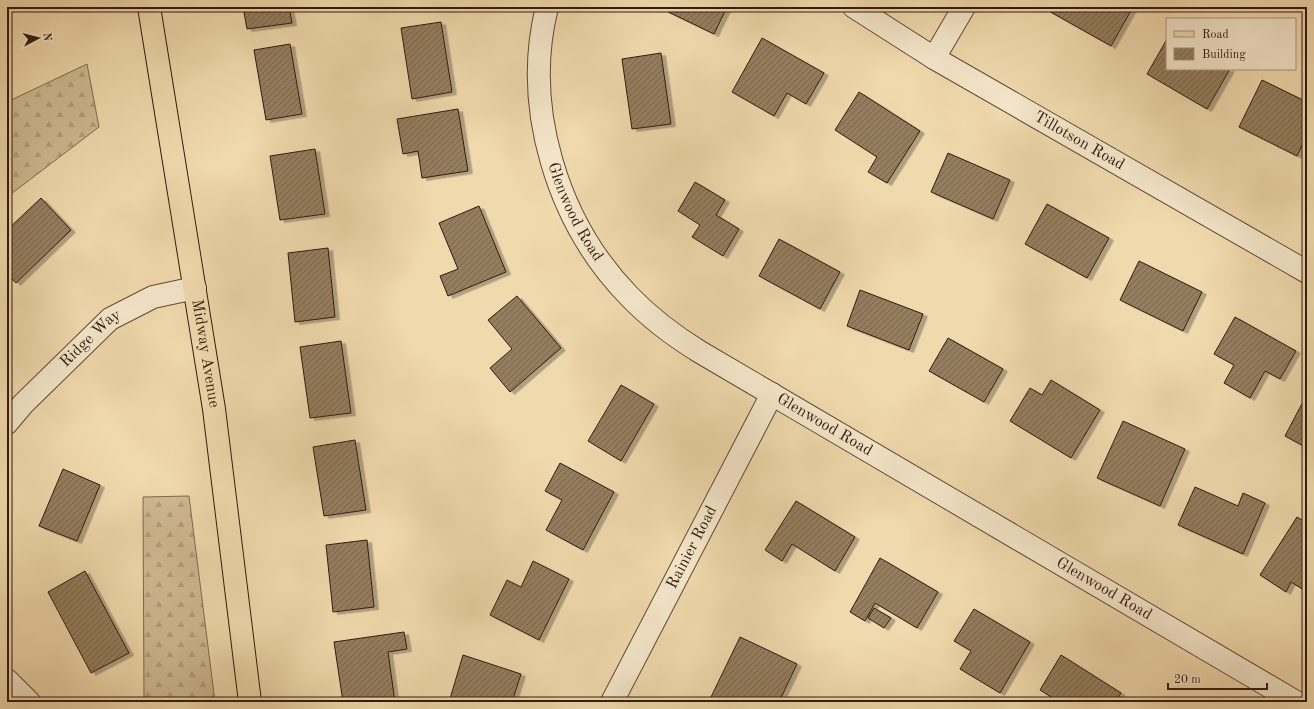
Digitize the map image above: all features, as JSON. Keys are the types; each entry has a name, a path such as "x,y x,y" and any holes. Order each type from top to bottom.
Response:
{"main road":[{"name":"Midway Avenue","path":"149,7 214,409 250,702"}],"street":[{"name":"Glenwood Road","path":"547,7 540,50 539,83 542,117 549,150 558,182 571,213 588,242 611,275 628,295 679,339 1296,702"},
{"name":"Tillotson Road","path":"854,7 934,58 1307,272"},
{"path":"934,58 964,7"},
{"name":"Ridge Way","path":"7,423 23,404 110,320 153,297 195,288"},
{"name":"Rainier Road","path":"612,702 772,394"},
{"path":"7,680 29,702"}],"green space":[{"path":"87,64 99,127 7,197 7,102"},
{"path":"189,496 215,702 144,702 143,497"}],"building":[{"path":"243,7 289,7 292,23 247,29"},
{"path":"658,7 727,7 714,34"},
{"path":"1049,7 1133,7 1111,46 1047,10"},
{"path":"441,22 452,92 412,99 401,28"},
{"path":"762,38 824,73 806,104 787,93 774,116 732,92"},
{"path":"1166,41 1166,70 1229,70 1207,109 1147,74"},
{"path":"290,44 302,114 266,120 254,50"},
{"path":"661,53 671,124 632,129 622,59"},
{"path":"1262,80 1307,102 1307,135 1297,156 1239,127"},
{"path":"859,92 920,131 887,183 868,172 877,157 835,130"},
{"path":"458,109 468,171 422,178 418,151 403,154 397,119"},
{"path":"315,149 325,214 280,220 270,156"},
{"path":"948,153 1010,180 993,219 931,192"},
{"path":"695,182 725,200 716,215 739,229 723,256 692,237 700,225 678,211"},
{"path":"41,198 71,230 16,283 7,274 7,230"},
{"path":"1047,204 1109,238 1087,278 1025,244"},
{"path":"479,206 506,272 448,296 440,276 458,269 439,223"},
{"path":"779,239 840,272 820,309 759,276"},
{"path":"328,248 335,317 295,322 288,253"},
{"path":"1139,261 1202,292 1183,331 1120,300"},
{"path":"860,290 923,314 909,350 847,326"},
{"path":"517,296 561,348 510,392 490,368 512,349 488,320"},
{"path":"1235,317 1296,351 1280,379 1265,371 1250,398 1224,383 1234,365 1214,354"},
{"path":"948,338 1003,369 984,402 929,371"},
{"path":"341,341 351,413 310,418 300,347"},
{"path":"1051,380 1100,410 1071,458 1010,421 1030,388 1042,395"},
{"path":"621,385 654,404 621,461 588,441"},
{"path":"1307,394 1307,448 1285,436"},
{"path":"1123,421 1185,449 1160,506 1097,478"},
{"path":"355,440 366,510 324,516 313,447"},
{"path":"560,463 614,492 583,550 546,530 562,500 545,491"},
{"path":"63,469 100,485 77,541 39,526"},
{"path":"1195,487 1238,506 1243,493 1265,503 1243,554 1178,525"},
{"path":"796,501 855,537 835,571 792,544 782,561 765,550"},
{"path":"1297,517 1307,523 1307,592 1291,582 1286,592 1260,575"},
{"path":"367,540 374,607 333,612 326,545"},
{"path":"880,558 938,592 917,628 875,603 865,621 850,612"},
{"path":"533,561 569,579 539,640 490,615 507,580 521,587"},
{"path":"85,571 129,653 91,673 48,592"},
{"path":"874,608 891,618 884,628 868,618"},
{"path":"974,609 1030,642 1000,693 960,669 971,651 954,641"},
{"path":"404,632 407,649 388,652 395,702 343,702 334,642"},
{"path":"740,637 797,664 779,702 722,702 711,697"},
{"path":"463,655 521,674 512,702 449,702"},
{"path":"1061,655 1121,693 1115,702 1059,702 1040,690"}]}
